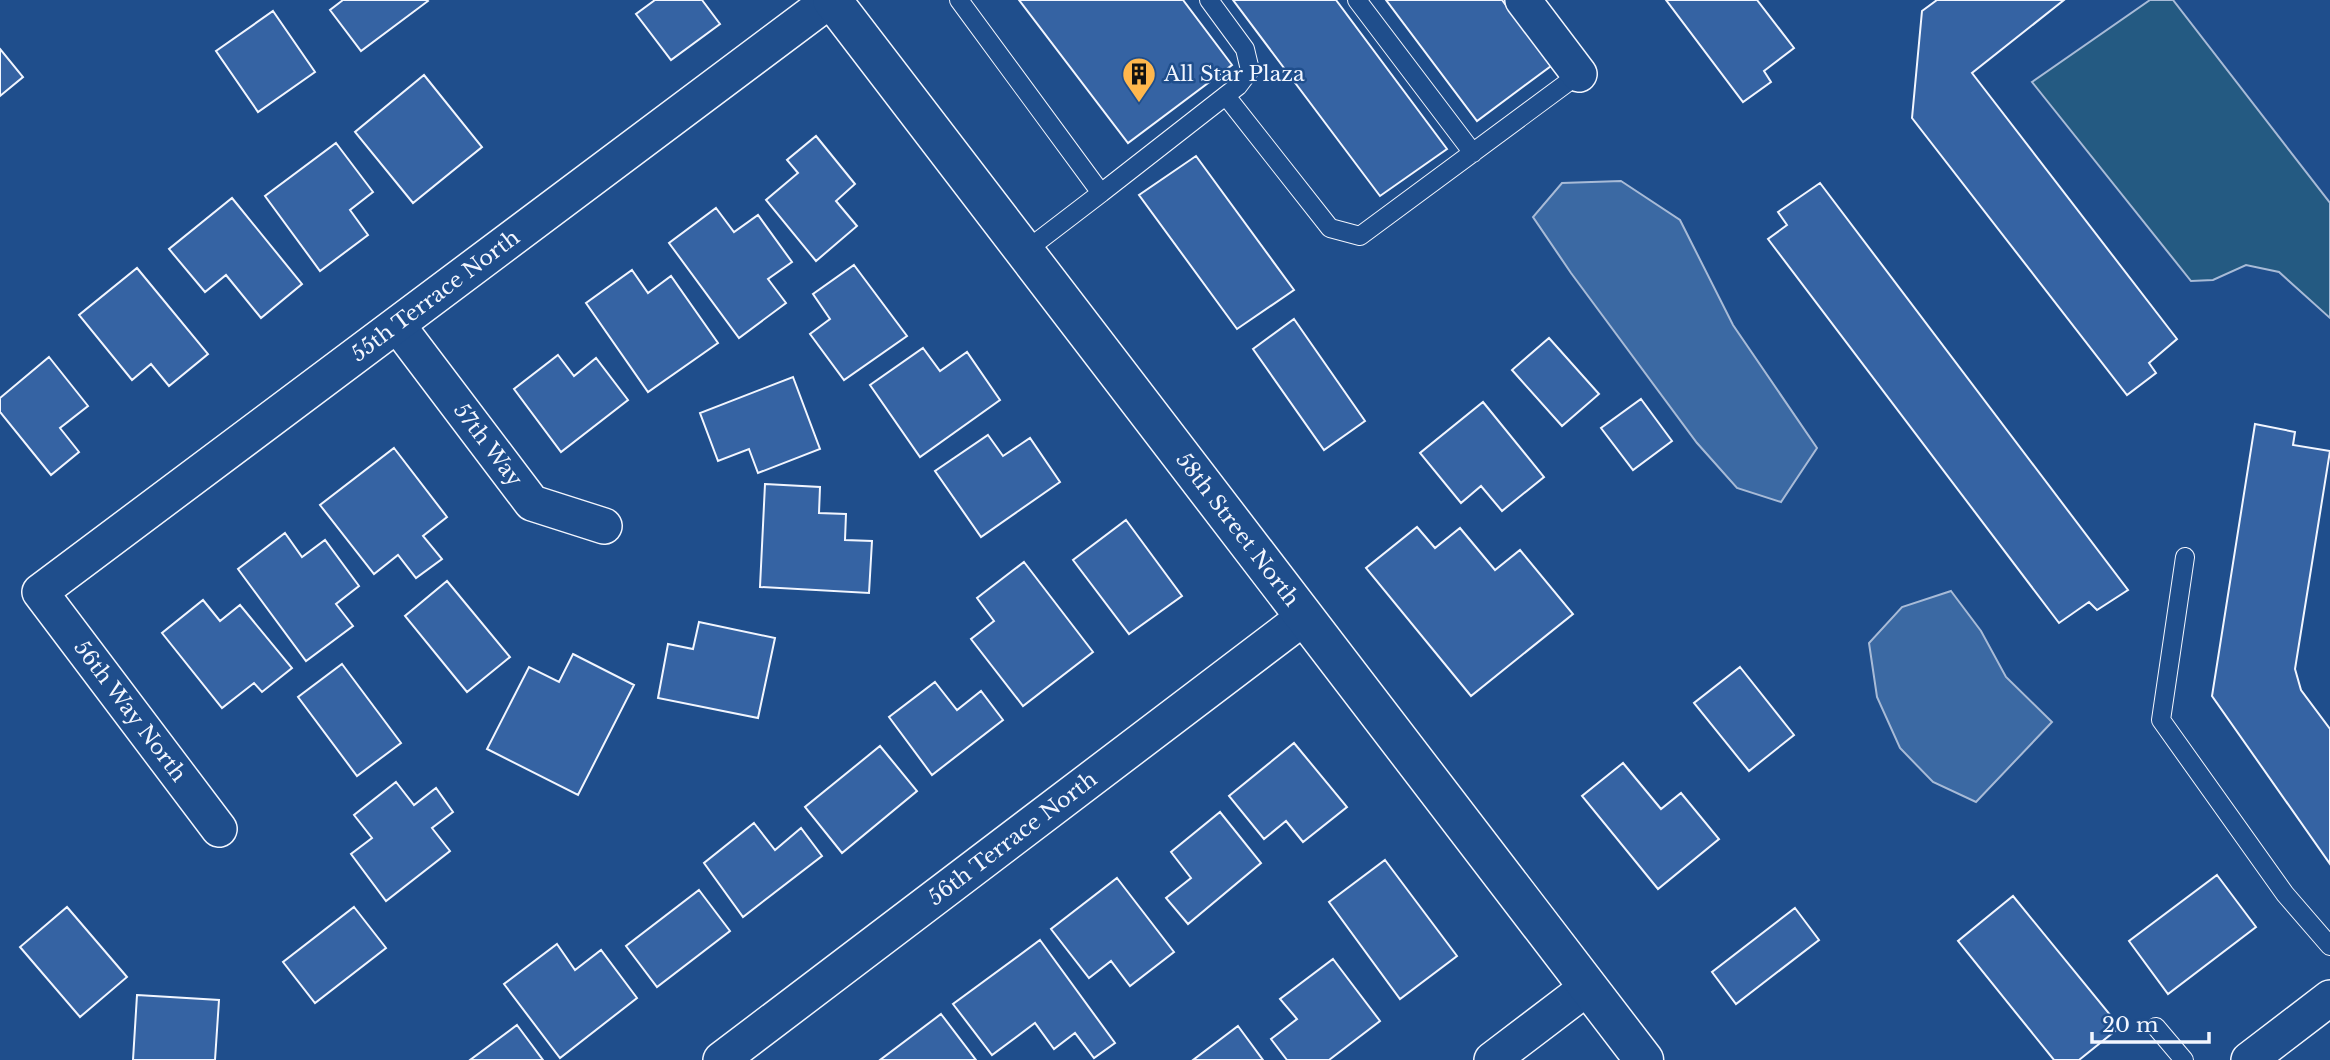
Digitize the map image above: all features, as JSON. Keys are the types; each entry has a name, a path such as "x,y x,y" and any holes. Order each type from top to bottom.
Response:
{"street":[{"name":"58th Street North","path":"831,0 1644,1060"},
{"name":"55th Terrace North","path":"40,592 831,0"},
{"path":"1523,0 1579,74"},
{"name":"57th Way","path":"398,326 532,503 604,526"},
{"name":"56th Way North","path":"40,592 219,829"},
{"name":"56th Terrace North","path":"721,1060 1303,618"},
{"path":"1492,1060 1588,987"},
{"path":"2249,1060 2330,998"}],"lane":[{"path":"959,0 1101,192"},
{"path":"1024,252 1226,96 1250,70 1245,49 1209,0"},
{"path":"1357,0 1473,153"},
{"path":"1226,96 1330,228 1360,236 1579,74"},
{"path":"2185,557 2161,720 2285,894 2330,946"},
{"path":"2156,1027 2184,1060"}],"shaded area":[{"path":"2150,0 2173,0 2330,203 2330,318 2279,272 2246,265 2213,280 2191,281 2032,82"},
{"path":"1621,181 1680,220 1733,325 1817,448 1781,502 1737,488 1697,443 1571,273 1533,217 1562,183"},
{"path":"1951,591 1981,631 2006,677 2052,722 1976,802 1933,782 1900,748 1877,697 1869,643 1902,607"}],"building":[{"path":"343,0 428,1 361,51 330,10"},
{"path":"655,0 702,0 720,24 671,60 636,14"},
{"name":"All Star Plaza","path":"1019,0 1183,0 1232,65 1128,143"},
{"path":"1233,0 1336,0 1447,149 1380,196"},
{"path":"1386,0 1502,0 1551,66 1477,121"},
{"path":"1666,0 1757,0 1794,48 1764,71 1771,82 1743,102"},
{"path":"1937,0 2064,0 1972,73 2177,339 2149,363 2156,373 2127,395 1912,118 1922,11"},
{"path":"273,11 315,72 258,112 216,51"},
{"path":"0,49 23,77 0,96"},
{"path":"424,75 482,147 413,203 355,132"},
{"path":"816,136 855,184 836,201 857,226 816,261 766,200 798,173 787,160"},
{"path":"336,143 373,192 350,210 368,235 320,271 265,196"},
{"path":"1196,156 1294,290 1237,329 1139,195"},
{"path":"1820,183 2128,590 2097,610 2089,602 2059,623 1768,239 1787,225 1778,212"},
{"path":"232,198 302,284 261,318 226,275 205,292 169,249"},
{"path":"716,208 734,232 758,215 792,262 768,279 786,303 739,338 669,243"},
{"path":"854,265 907,336 844,380 810,334 830,319 813,294"},
{"path":"137,268 208,354 169,386 151,364 132,380 79,315"},
{"path":"632,270 648,293 671,276 718,343 648,392 586,303"},
{"path":"1294,319 1365,421 1324,450 1253,349"},
{"path":"1549,338 1599,394 1562,426 1512,370"},
{"path":"923,348 940,371 967,352 1000,400 920,457 870,385"},
{"path":"558,355 574,376 596,358 628,400 561,452 514,389"},
{"path":"49,357 88,406 60,428 79,452 51,475 0,412 0,398"},
{"path":"793,377 820,449 758,473 749,449 718,461 700,413"},
{"path":"1641,399 1672,441 1633,470 1601,428"},
{"path":"1483,402 1544,477 1502,511 1481,486 1461,503 1420,453"},
{"path":"2255,424 2295,432 2293,445 2330,451 2295,669 2301,690 2330,729 2330,864 2212,696"},
{"path":"988,435 1003,456 1030,438 1060,482 981,537 935,471"},
{"path":"394,448 447,517 423,536 442,559 416,578 398,555 374,574 320,505"},
{"path":"765,484 820,487 819,513 846,514 845,540 872,541 869,593 760,587"},
{"path":"1126,520 1182,596 1129,634 1073,560"},
{"path":"1417,527 1435,548 1460,528 1495,570 1520,550 1573,614 1471,696 1366,568"},
{"path":"285,533 302,557 325,540 359,586 336,604 353,626 306,661 238,569"},
{"path":"1024,562 1093,652 1023,706 971,639 994,621 977,598"},
{"path":"447,581 510,657 467,692 405,616"},
{"path":"203,600 220,621 240,605 292,668 262,692 254,683 222,708 162,633"},
{"path":"699,622 775,638 758,718 658,698 668,644 693,649"},
{"path":"573,654 634,685 578,795 487,749 529,667 559,682"},
{"path":"342,664 401,743 357,776 298,697"},
{"path":"1740,667 1794,735 1749,771 1694,703"},
{"path":"935,682 957,710 981,691 1003,720 932,775 889,717"},
{"path":"1294,743 1347,807 1303,842 1286,821 1264,839 1229,796"},
{"path":"880,746 917,791 842,853 805,807"},
{"path":"1623,763 1661,809 1681,793 1719,839 1658,889 1582,796"},
{"path":"396,782 414,805 436,788 453,812 432,828 450,851 386,901 351,854 372,838 354,815"},
{"path":"1220,812 1261,863 1188,924 1166,898 1191,878 1171,852"},
{"path":"754,823 775,850 801,828 822,856 743,917 704,863"},
{"path":"1385,860 1457,956 1400,999 1329,902"},
{"path":"2217,875 2256,927 2168,994 2129,941"},
{"path":"1117,878 1174,952 1130,986 1111,961 1089,978 1051,929"},
{"path":"699,890 730,931 657,987 626,946"},
{"path":"2013,896 2120,1027 2079,1060 2054,1060 1958,941"},
{"path":"67,907 127,977 80,1017 20,947"},
{"path":"354,907 386,948 315,1003 283,962"},
{"path":"1795,908 1819,940 1736,1004 1712,972"},
{"path":"1040,940 1115,1043 1094,1058 1075,1033 1054,1049 1035,1023 992,1055 953,1004"},
{"path":"557,944 575,970 601,950 637,998 560,1058 504,984"},
{"path":"1333,959 1380,1021 1329,1060 1287,1060 1271,1039 1297,1019 1280,999"},
{"path":"137,995 219,1000 215,1060 133,1060"},
{"path":"941,1014 976,1060 880,1060"},
{"path":"517,1025 543,1060 470,1060"},
{"path":"1238,1026 1263,1060 1193,1060"}],"place":[{"name":"All Star Plaza","path":"1139,104"}]}
